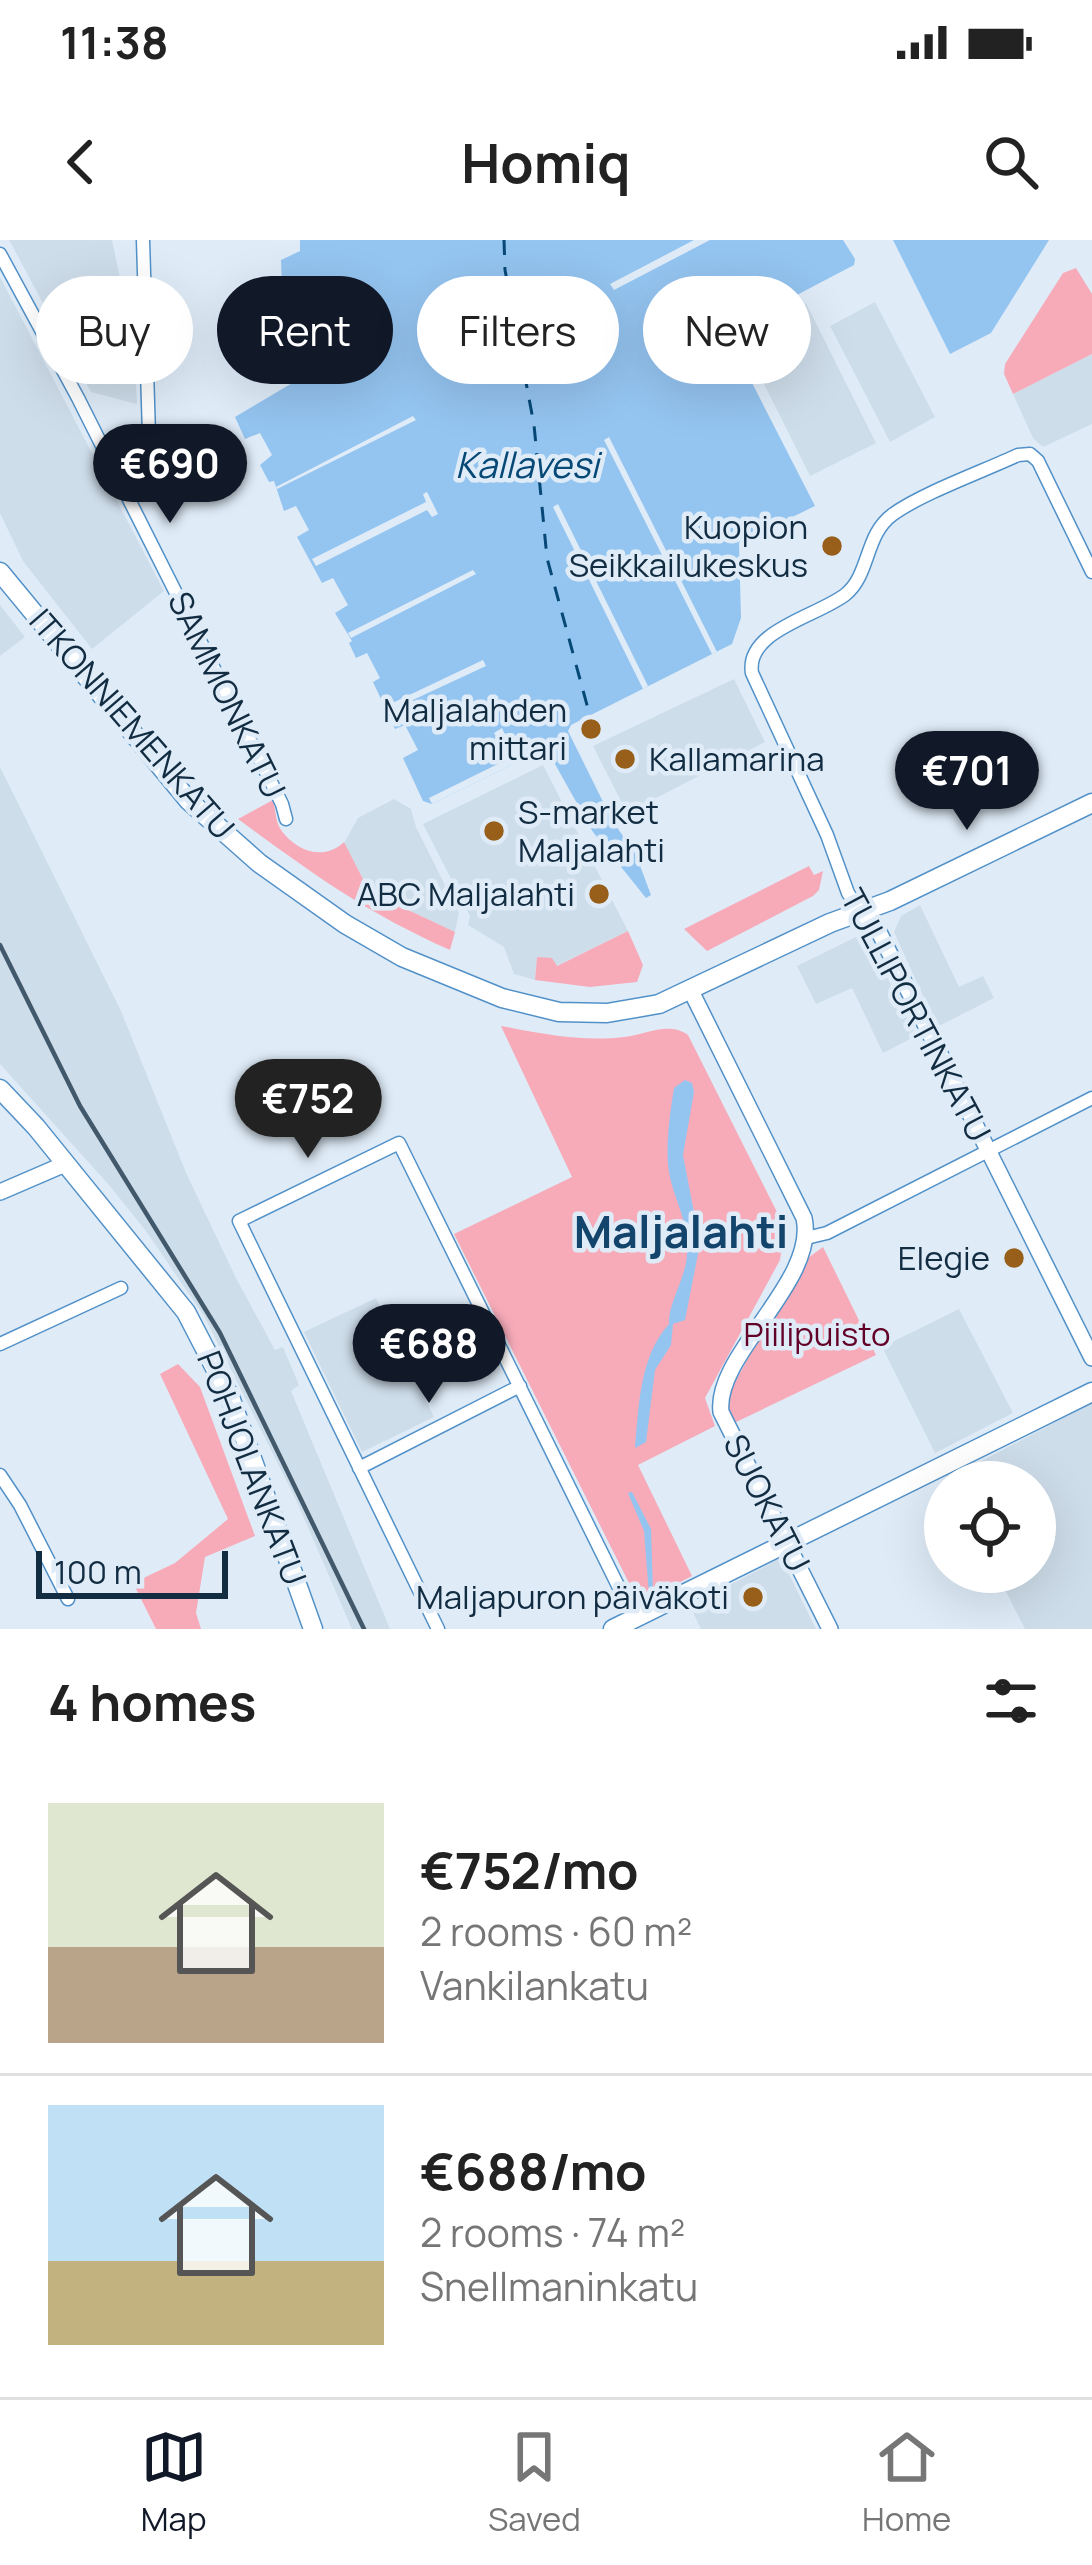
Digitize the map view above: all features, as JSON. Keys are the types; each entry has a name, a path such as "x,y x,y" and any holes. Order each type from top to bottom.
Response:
{"main road":[{"name":"ITKONNIEMENKATU","path":"0,572 189,801 259,863 345,924 430,969 502,998 559,1012 636,1011 691,991 830,923 890,902 1092,803"},
{"name":"POHJOLANKATU","path":"0,1089 186,1312 208,1350 256,1465 313,1629"},
{"path":"613,1629 1092,1392"}],"street":[{"path":"112,467 139,450 149,435 143,240"},
{"name":"SAMMONKATU","path":"0,254 112,467 286,819"},
{"name":"TULLIPORTINKATU","path":"1092,572 1038,461 1030,454 1018,455 890,516 873,538 860,576 848,593 770,636 755,653 751,667 848,893 878,932 1092,1358"},
{"path":"691,991 804,1218 806,1238 826,1233 1092,1098"},
{"path":"438,1629 239,1221 399,1143 634,1618"},
{"path":"0,1192 65,1164"},
{"name":"SUOKATU","path":"806,1238 759,1331 728,1376 720,1400 721,1412 830,1629"},
{"path":"0,1344 121,1288"},
{"path":"359,1468 520,1387"},
{"path":"0,1475 68,1599"}],"shaded area":[{"path":"9,240 112,240 120,276 36,276 36,290"},
{"path":"0,277 36,346 36,384 56,384 164,591 92,649 23,561 0,513"},
{"path":"875,302 935,417 890,442 830,326"},
{"path":"811,313 876,443 810,476 764,384 811,384"},
{"path":"1092,354 1092,424 1043,447 1033,438 1013,394"},
{"path":"87,384 136,384 137,404 91,392"},
{"path":"0,605 25,637 0,656"},
{"path":"734,679 765,742 627,813 593,746"},
{"path":"543,765 628,931 556,966 537,957 535,980 514,974 504,947 468,925 470,916 423,824"},
{"path":"0,767 121,1011 187,1175 237,1280 275,1350 283,1347 299,1385 291,1391 390,1629 352,1629 296,1500 204,1316 109,1185 0,1064"},
{"path":"394,799 411,809 459,913 455,932 367,887 344,843 358,818"},
{"path":"920,905 959,987 983,976 994,998 937,1027 894,932 901,916"},
{"path":"856,937 872,946 916,1036 883,1053 852,988 816,1004 797,966"},
{"path":"376,1298 434,1417 362,1452 304,1332"},
{"path":"959,1309 1013,1413 935,1453 882,1347"},
{"path":"1092,1403 1092,1629 1025,1629 1007,1593 1056,1593 1056,1461 982,1461"},
{"name":"Maljapuron päiväkoti","path":"781,1558 816,1629 701,1629 690,1606"}],"green space":[{"path":"1076,268 1092,294 1092,354 1013,394 1005,364 1063,273"},
{"path":"273,800 279,827 287,838 319,852 344,842 367,887 455,932 450,950 340,891 238,819"},
{"path":"809,866 814,875 823,871 813,896 707,951 684,929"},
{"path":"628,931 643,965 637,982 590,987 535,980 537,957 552,958 557,966"},
{"path":"501,1026 577,1038 624,1037 665,1029 688,1035 784,1233 780,1260 705,1398 715,1426 638,1465 692,1576 639,1603 454,1234 572,1177"},
{"name":"Piilipuisto","path":"823,1247 876,1355 734,1423 727,1409 730,1391 801,1263"},
{"path":"178,1364 200,1387 255,1536 205,1557 196,1613 201,1629 156,1629 133,1583 175,1563 228,1519 160,1374"}],"water":[{"name":"Kallavesi","path":"300,240 843,240 855,259 854,265 811,288 811,276 643,276 643,384 753,384 815,506 739,543 741,618 732,644 571,725 568,731 612,820 636,855 651,895 646,898 593,832 546,748 432,804 423,801 403,758 418,750 405,725 395,729 373,682 380,678 367,653 356,658 335,613 348,605 333,578 322,583 297,537 309,530 296,506 284,511 274,481 269,482 260,465 272,455 260,433 245,439 235,417 291,384 393,384 393,276 282,276 281,260 300,251"},
{"path":"893,240 1049,240 991,333 950,354"},
{"path":"685,1080 692,1083 694,1092 683,1155 700,1244 685,1320 673,1324 671,1345 655,1370 646,1442 635,1448 647,1365 669,1324 686,1263 686,1232 671,1183 668,1152 674,1088"},
{"path":"632,1492 651,1529 653,1593 649,1595 644,1531 628,1493"}],"pier":[{"path":"694,240 710,240 619,287 619,279"},
{"path":"413,416 416,420 277,489 276,487"},
{"path":"609,437 717,652 712,654 604,440"},
{"path":"427,492 438,514 432,517 427,510 316,566 312,559 426,502 423,494"},
{"path":"558,504 648,686 643,689 553,507"},
{"path":"473,570 476,574 351,638 348,633"},
{"path":"483,660 486,666 387,712 384,707"},
{"path":"502,728 514,756 543,742 546,748 432,804 429,798 510,758 494,733"}],"ferry route":[{"path":"504,240 505,270 534,425 547,558 590,716"}],"railway":[{"path":"0,945 80,1106 220,1333 364,1629"}],"place":[{"name":"Kuopion Seikkailukeskus","path":"832,546"},
{"name":"Maljalahden mittari","path":"591,729"},
{"name":"Kallamarina","path":"625,759"},
{"name":"S-market Maljalahti","path":"494,831"},
{"name":"ABC Maljalahti","path":"599,894"},
{"name":"Elegie","path":"1014,1258"},
{"name":"Maljapuron päiväkoti","path":"753,1597"}],"district":[{"name":"Maljalahti","path":"681,1232"}]}
